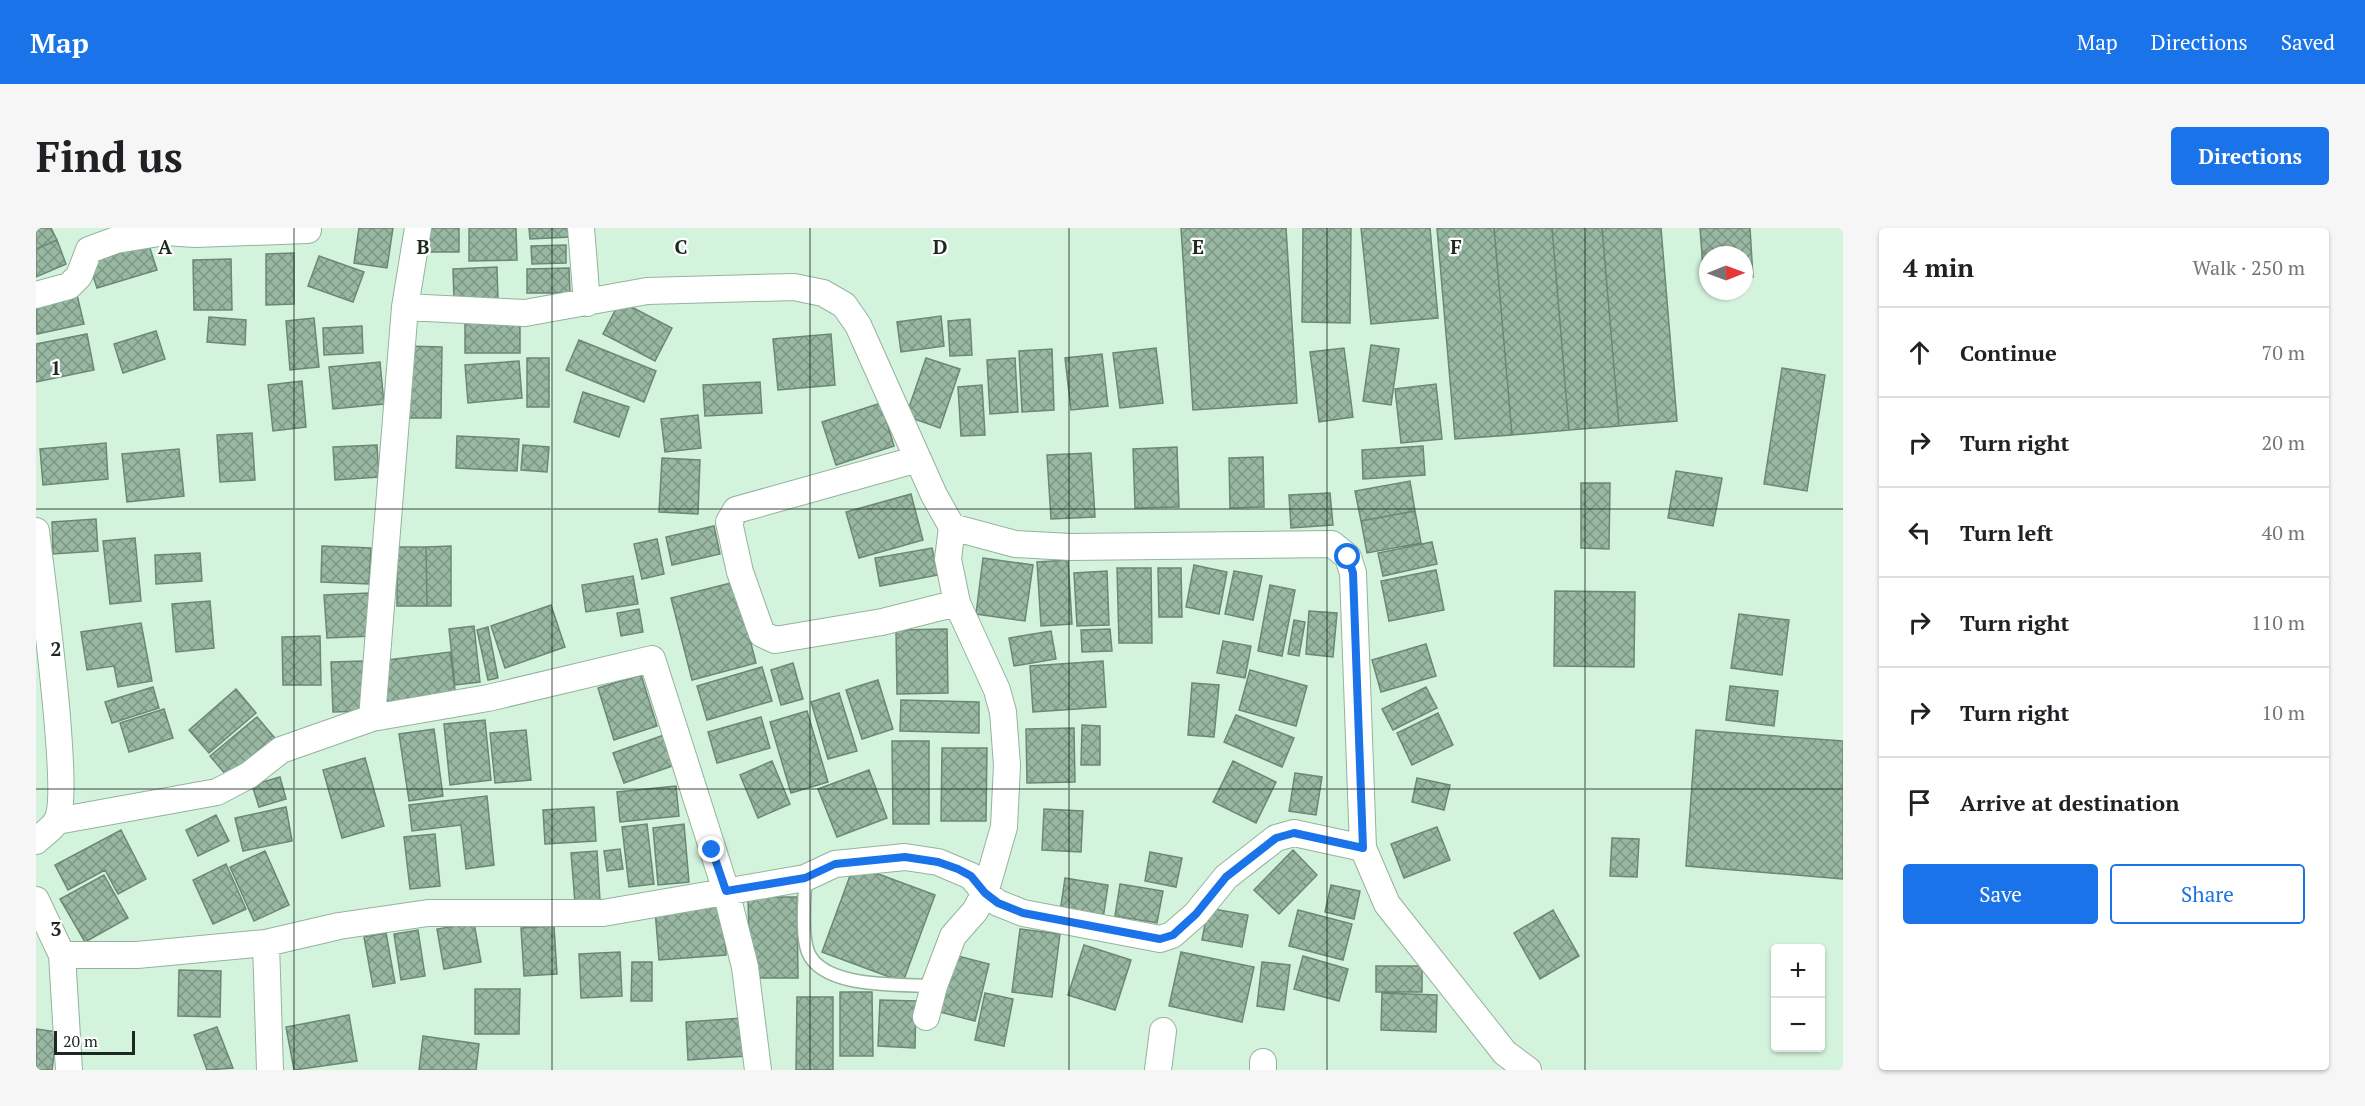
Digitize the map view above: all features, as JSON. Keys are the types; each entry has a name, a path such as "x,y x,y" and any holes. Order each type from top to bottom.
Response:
{"street":[{"path":"372,718 405,307 418,228"},
{"path":"581,228 587,303"},
{"path":"36,295 69,286 79,276 89,250 116,240 165,232 195,234 308,230"},
{"path":"405,307 525,313 647,291 794,287 823,293 844,304 858,325 918,459 952,527 948,559 957,603 997,690 1006,730 1004,827 985,893 975,911 953,936 934,986 926,1017"},
{"path":"918,459 736,510 729,522 740,572 762,634 775,640 882,622 957,603"},
{"path":"952,527 1015,544 1071,547 1332,544 1348,557 1353,573 1363,848 1387,904 1505,1053 1528,1070"},
{"path":"36,531 58,732 61,795 57,821"},
{"path":"36,841 57,821 217,792 249,775 280,750 372,718 488,698 652,659 726,891 745,967 758,1070"},
{"path":"62,955 137,955 266,943 339,926 428,913 603,914 805,878 835,864 905,857 938,862 958,869 971,876 985,893 998,903 1023,913 1160,939 1173,935 1196,914 1226,877 1276,838 1294,833 1363,848"},
{"path":"36,900 62,955 69,1070"},
{"path":"266,943 270,1070"},
{"path":"1158,1070 1163,1031"}],"lane":[{"path":"805,878 806,944 809,955 826,972 856,982 934,986"}],"building":[{"path":"36,228 51,228 57,240 36,249"},
{"path":"359,228 393,228 387,268 354,263"},
{"path":"428,228 459,228 459,252 428,252"},
{"path":"469,228 516,228 517,260 469,261"},
{"path":"529,228 570,228 571,237 530,239"},
{"path":"1181,228 1286,228 1297,403 1193,410"},
{"path":"1303,228 1351,228 1350,323 1302,322"},
{"path":"1361,228 1430,228 1438,318 1371,324"},
{"path":"1437,228 1494,228 1512,435 1455,439"},
{"path":"1494,228 1552,228 1569,430 1512,435"},
{"path":"1552,228 1602,228 1619,426 1569,430"},
{"path":"1602,228 1661,228 1677,421 1619,426"},
{"path":"1700,228 1750,228 1751,246 1701,246"},
{"path":"147,239 157,270 97,288 87,258"},
{"path":"57,240 66,264 36,277 36,249"},
{"path":"566,245 566,263 532,264 531,246"},
{"path":"294,253 294,304 266,305 266,254"},
{"path":"319,256 364,272 353,302 308,286"},
{"path":"231,259 232,310 194,310 193,260"},
{"path":"497,267 498,299 454,301 453,269"},
{"path":"569,268 570,293 527,293 527,269"},
{"path":"77,295 84,324 37,334 36,304"},
{"path":"620,301 672,328 655,361 603,334"},
{"path":"941,316 944,346 901,352 897,322"},
{"path":"209,317 246,320 245,345 207,342"},
{"path":"314,318 319,367 290,370 286,321"},
{"path":"970,319 972,355 950,356 948,321"},
{"path":"465,323 520,324 520,353 465,353"},
{"path":"362,326 363,353 324,355 323,328"},
{"path":"156,331 165,359 123,373 114,344"},
{"path":"87,334 94,370 36,382 36,344"},
{"path":"831,334 835,385 778,390 773,339"},
{"path":"579,340 656,371 644,402 566,370"},
{"path":"1371,345 1399,349 1391,405 1363,401"},
{"path":"404,346 442,347 441,418 404,418"},
{"path":"1156,348 1163,403 1120,408 1113,353"},
{"path":"1344,348 1353,417 1319,422 1310,352"},
{"path":"1052,349 1054,410 1022,412 1019,351"},
{"path":"1102,354 1108,406 1071,410 1065,358"},
{"path":"527,358 549,358 549,407 527,407"},
{"path":"926,358 960,369 940,428 906,416"},
{"path":"1015,358 1018,412 990,414 987,360"},
{"path":"519,361 522,398 468,403 465,365"},
{"path":"380,362 384,404 333,409 329,367"},
{"path":"1782,368 1825,375 1807,491 1764,484"},
{"path":"302,381 306,427 273,431 268,385"},
{"path":"760,382 762,413 705,416 703,385"},
{"path":"1436,384 1442,439 1401,443 1395,389"},
{"path":"982,385 985,435 961,436 958,387"},
{"path":"583,392 629,407 619,437 574,422"},
{"path":"881,403 894,446 836,465 822,422"},
{"path":"698,415 701,448 665,452 661,419"},
{"path":"252,433 255,480 220,482 217,435"},
{"path":"457,436 519,439 517,471 456,468"},
{"path":"106,443 108,479 43,485 40,449"},
{"path":"377,445 379,477 335,480 333,447"},
{"path":"523,445 549,447 547,472 521,470"},
{"path":"1423,446 1425,475 1363,479 1362,450"},
{"path":"1177,447 1179,507 1135,508 1133,449"},
{"path":"179,449 184,496 127,502 122,454"},
{"path":"1091,453 1095,517 1051,519 1047,455"},
{"path":"1263,457 1264,507 1230,508 1229,458"},
{"path":"662,458 700,460 698,514 659,512"},
{"path":"1676,471 1722,478 1713,526 1668,518"},
{"path":"1410,481 1415,511 1361,521 1355,491"},
{"path":"1581,483 1610,483 1609,549 1581,548"},
{"path":"1330,493 1333,525 1291,528 1289,495"},
{"path":"911,494 923,540 859,558 846,512"},
{"path":"1415,511 1421,543 1367,553 1361,521"},
{"path":"96,519 98,551 53,554 52,522"},
{"path":"714,526 720,554 672,565 666,537"},
{"path":"135,538 141,601 110,604 103,541"},
{"path":"657,539 664,574 642,579 634,544"},
{"path":"1432,542 1437,564 1383,576 1378,553"},
{"path":"322,546 371,548 369,584 321,582"},
{"path":"451,546 451,606 427,606 426,547"},
{"path":"397,547 426,547 427,606 397,606"},
{"path":"932,548 938,575 880,586 875,558"},
{"path":"200,553 202,581 156,584 155,555"},
{"path":"983,558 1033,565 1025,621 976,614"},
{"path":"1068,560 1072,624 1041,626 1037,562"},
{"path":"1194,565 1227,572 1219,614 1186,607"},
{"path":"1117,568 1151,568 1152,643 1119,643"},
{"path":"1158,568 1181,568 1182,617 1159,617"},
{"path":"1436,570 1444,610 1389,621 1381,581"},
{"path":"1107,571 1109,625 1077,626 1074,573"},
{"path":"1234,571 1262,576 1253,620 1225,614"},
{"path":"633,576 638,604 586,612 582,585"},
{"path":"735,582 756,663 692,680 671,598"},
{"path":"1270,585 1295,590 1282,656 1258,651"},
{"path":"1555,591 1635,592 1634,667 1554,666"},
{"path":"369,593 372,636 327,638 324,595"},
{"path":"210,601 214,648 176,652 172,604"},
{"path":"551,605 565,647 505,668 491,626"},
{"path":"639,609 643,632 621,636 617,613"},
{"path":"1309,611 1337,613 1333,657 1306,654"},
{"path":"1739,614 1789,620 1782,675 1731,668"},
{"path":"1294,620 1305,622 1299,656 1288,654"},
{"path":"141,623 152,681 118,687 114,666 87,670 81,632"},
{"path":"474,626 480,682 455,685 449,629"},
{"path":"488,627 498,678 488,680 477,630"},
{"path":"947,629 948,693 897,694 896,630"},
{"path":"1110,629 1112,651 1082,652 1081,630"},
{"path":"1051,631 1056,659 1014,666 1009,638"},
{"path":"320,636 321,685 283,685 282,637"},
{"path":"1223,641 1251,646 1245,678 1217,673"},
{"path":"1426,644 1436,676 1381,692 1372,660"},
{"path":"450,652 456,698 386,707 380,661"},
{"path":"364,661 365,711 333,712 331,662"},
{"path":"1103,661 1106,707 1033,712 1030,666"},
{"path":"793,663 803,699 781,705 771,670"},
{"path":"762,667 772,701 707,720 697,686"},
{"path":"1250,670 1307,686 1296,726 1239,710"},
{"path":"641,675 657,726 614,740 598,688"},
{"path":"878,680 893,729 862,739 846,690"},
{"path":"1192,683 1219,685 1214,737 1188,735"},
{"path":"1730,686 1778,691 1774,726 1726,720"},
{"path":"153,687 159,708 112,723 105,702"},
{"path":"1426,687 1437,708 1393,730 1382,709"},
{"path":"236,689 256,713 209,753 189,730"},
{"path":"839,693 857,751 828,759 811,702"},
{"path":"901,700 979,702 979,733 900,731"},
{"path":"164,709 173,738 129,752 120,723"},
{"path":"807,711 828,782 791,793 770,722"},
{"path":"1438,713 1453,745 1412,765 1397,733"},
{"path":"1236,715 1294,738 1282,767 1224,742"},
{"path":"257,717 279,743 232,782 210,756"},
{"path":"761,717 770,748 717,763 708,732"},
{"path":"485,720 491,780 450,785 444,724"},
{"path":"1082,725 1100,726 1100,765 1081,765"},
{"path":"1074,728 1075,782 1027,783 1026,729"},
{"path":"434,729 443,796 409,801 399,734"},
{"path":"526,730 531,780 495,783 490,733"},
{"path":"1696,730 1843,741 1843,879 1686,866"},
{"path":"664,735 675,765 624,783 613,753"},
{"path":"892,741 929,741 929,824 893,824"},
{"path":"942,748 987,748 986,821 941,821"},
{"path":"365,758 384,826 342,838 323,770"},
{"path":"772,761 790,804 758,818 740,775"},
{"path":"1233,761 1276,782 1256,823 1213,802"},
{"path":"869,770 887,818 837,837 818,789"},
{"path":"1295,773 1322,777 1316,815 1289,811"},
{"path":"280,777 286,799 259,807 252,785"},
{"path":"1417,778 1450,785 1444,810 1412,802"},
{"path":"676,786 679,816 620,822 617,792"},
{"path":"487,796 494,865 466,869 461,825 412,831 409,805"},
{"path":"286,807 292,841 243,851 235,818"},
{"path":"594,807 596,841 545,844 543,810"},
{"path":"1044,809 1083,811 1081,852 1042,850"},
{"path":"216,815 229,841 198,856 186,830"},
{"path":"647,824 654,884 629,887 622,827"},
{"path":"684,824 689,882 658,885 653,828"},
{"path":"1437,827 1450,860 1404,878 1391,844"},
{"path":"121,830 146,879 118,894 105,870 68,890 55,865"},
{"path":"435,834 440,886 410,889 404,837"},
{"path":"1612,838 1639,839 1637,877 1610,876"},
{"path":"620,849 623,869 607,871 604,851"},
{"path":"1293,850 1317,875 1279,914 1254,890"},
{"path":"265,851 289,905 254,921 230,867"},
{"path":"597,851 600,901 575,903 571,853"},
{"path":"1150,852 1182,858 1176,887 1145,881"},
{"path":"226,864 246,909 213,924 193,880"},
{"path":"854,865 935,895 903,982 822,952"},
{"path":"104,875 128,918 85,942 60,899"},
{"path":"1065,878 1108,885 1103,919 1060,912"},
{"path":"1120,884 1163,891 1157,923 1115,916"},
{"path":"1331,885 1360,891 1354,919 1325,912"},
{"path":"748,897 797,897 798,978 750,978"},
{"path":"722,904 726,955 659,960 655,909"},
{"path":"1208,908 1248,915 1242,947 1202,940"},
{"path":"1298,910 1352,924 1343,960 1289,946"},
{"path":"1553,910 1579,956 1540,979 1514,933"},
{"path":"474,923 481,962 444,969 437,929"},
{"path":"554,926 557,974 524,976 521,928"},
{"path":"1020,929 1060,934 1052,997 1012,992"},
{"path":"418,930 425,976 401,980 394,934"},
{"path":"386,933 395,983 373,987 364,937"},
{"path":"1084,945 1131,960 1115,1010 1068,995"},
{"path":"620,952 622,996 581,998 579,954"},
{"path":"1181,952 1254,967 1242,1022 1169,1006"},
{"path":"950,954 989,964 975,1021 936,1011"},
{"path":"1303,956 1348,969 1339,1001 1294,989"},
{"path":"632,962 652,962 652,1001 631,1001"},
{"path":"1262,962 1290,965 1284,1010 1257,1006"},
{"path":"1376,966 1422,966 1422,992 1376,992"},
{"path":"179,970 221,971 220,1017 178,1016"},
{"path":"475,989 520,989 519,1034 475,1034"},
{"path":"840,992 872,992 873,1056 840,1056"},
{"path":"985,993 1013,999 1004,1046 975,1040"},
{"path":"1382,993 1437,995 1436,1032 1381,1030"},
{"path":"797,997 833,997 833,1070 796,1070"},
{"path":"880,1000 916,1001 915,1048 878,1046"},
{"path":"349,1015 357,1061 294,1070 286,1027"},
{"path":"743,1018 746,1056 688,1060 686,1022"},
{"path":"217,1027 233,1068 207,1070 194,1035"},
{"path":"36,1029 57,1032 52,1070 36,1070"},
{"path":"423,1036 479,1044 476,1070 419,1070"}],"route":[{"path":"712,850 726,891 805,878 835,864 905,857 938,862 958,869 971,876 985,893 998,903 1023,913 1160,939 1173,935 1196,914 1226,877 1276,838 1294,833 1363,848 1353,573 1348,557"}]}
